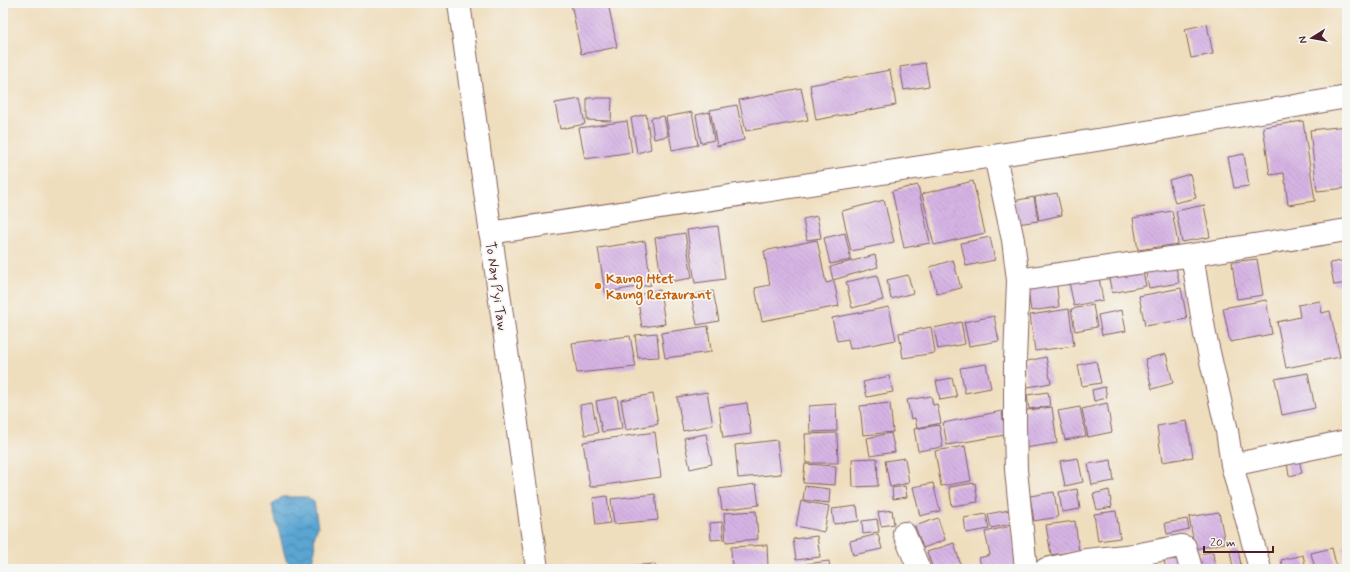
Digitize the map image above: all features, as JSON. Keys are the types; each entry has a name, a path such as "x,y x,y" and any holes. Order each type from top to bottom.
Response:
{"street":[{"name":"To Nay Pyi Taw","path":"459,3 537,569"},
{"path":"490,233 1123,136 1347,97"},
{"path":"995,156 1013,240 1018,280 1015,360 1016,455 1026,569"},
{"path":"1018,280 1192,255 1347,230"},
{"path":"1192,255 1206,335 1232,465 1260,569"},
{"path":"1232,465 1347,441"},
{"path":"904,532 919,569"},
{"path":"1046,569 1086,560 1135,555 1181,546 1185,547 1187,550 1191,569"}],"water":[{"path":"282,497 307,497 314,502 318,527 314,537 315,550 312,561 293,564 286,560 272,505"}],"building":[{"path":"571,3 608,3 617,47 581,54"},
{"path":"1207,24 1213,54 1191,58 1185,29"},
{"path":"925,63 929,86 904,90 900,67"},
{"path":"890,70 896,105 816,120 810,85"},
{"path":"801,88 808,120 746,131 739,100"},
{"path":"587,98 612,98 611,121 587,120"},
{"path":"580,99 585,124 560,129 555,103"},
{"path":"737,105 744,140 717,146 710,110"},
{"path":"692,112 698,145 672,150 666,117"},
{"path":"709,112 714,140 701,143 696,115"},
{"path":"646,114 651,149 637,153 631,118"},
{"path":"664,116 668,136 654,139 651,118"},
{"path":"627,121 632,152 585,159 579,128"},
{"path":"1303,121 1315,201 1288,205 1284,173 1270,175 1263,127"},
{"path":"1347,126 1347,188 1317,191 1310,130"},
{"path":"1244,154 1249,186 1234,188 1228,157"},
{"path":"1190,174 1196,198 1175,203 1169,180"},
{"path":"973,181 985,233 934,245 922,194"},
{"path":"918,185 930,243 904,248 892,191"},
{"path":"1057,193 1062,215 1039,220 1035,197"},
{"path":"1034,197 1038,221 1017,224 1013,201"},
{"path":"884,200 894,242 851,251 842,211"},
{"path":"1204,205 1210,237 1182,242 1176,211"},
{"path":"1172,211 1178,244 1138,250 1133,218"},
{"path":"817,216 821,238 807,240 803,219"},
{"path":"718,226 725,279 695,283 687,230"},
{"path":"685,233 692,278 662,283 655,238"},
{"path":"845,233 851,260 830,264 824,238"},
{"path":"990,237 995,260 966,266 961,243"},
{"path":"817,240 826,283 834,281 839,306 762,321 755,288 770,285 764,251"},
{"path":"645,241 651,285 605,292 598,248"},
{"path":"875,255 878,267 833,280 830,267"},
{"path":"1257,259 1263,295 1237,299 1232,262"},
{"path":"953,260 961,288 937,294 930,267"},
{"path":"1347,260 1347,283 1334,285 1330,263"},
{"path":"1175,262 1179,283 1149,288 1145,268"},
{"path":"1142,267 1146,286 1112,293 1108,274"},
{"path":"1098,272 1103,300 1074,306 1068,277"},
{"path":"877,275 883,300 852,308 846,282"},
{"path":"908,275 913,293 891,299 887,280"},
{"path":"1056,279 1059,307 1031,311 1027,284"},
{"path":"1181,288 1187,319 1145,326 1139,296"},
{"path":"660,290 665,324 642,327 637,295"},
{"path":"713,291 719,321 697,325 691,295"},
{"path":"1266,300 1272,334 1230,342 1223,308"},
{"path":"1320,301 1322,313 1330,311 1340,357 1286,368 1277,322 1300,317 1298,305"},
{"path":"1093,305 1097,327 1075,331 1071,309"},
{"path":"889,307 896,340 850,349 848,339 837,341 832,318"},
{"path":"1069,309 1074,346 1035,351 1030,315"},
{"path":"1122,310 1126,331 1102,335 1098,315"},
{"path":"994,316 999,341 969,346 964,322"},
{"path":"961,322 965,344 938,349 934,328"},
{"path":"708,326 711,352 665,358 661,333"},
{"path":"931,327 935,353 903,358 899,333"},
{"path":"657,333 659,357 638,358 635,335"},
{"path":"630,336 636,367 577,373 572,343"},
{"path":"1166,354 1173,383 1152,389 1145,359"},
{"path":"1046,357 1051,383 1028,387 1023,362"},
{"path":"1096,361 1101,383 1082,386 1078,365"},
{"path":"986,364 991,388 965,393 960,368"},
{"path":"1308,373 1315,408 1282,415 1275,379"},
{"path":"1347,373 1347,388 1346,388 1344,374"},
{"path":"889,376 893,392 867,397 863,382"},
{"path":"952,378 957,397 940,400 936,381"},
{"path":"1105,387 1107,398 1094,401 1092,390"},
{"path":"707,392 713,425 683,431 677,397"},
{"path":"1048,392 1050,406 1029,409 1027,395"},
{"path":"653,394 658,424 626,430 621,400"},
{"path":"931,396 933,405 937,404 941,423 917,428 915,418 911,419 907,400"},
{"path":"617,397 622,429 602,432 596,401"},
{"path":"592,403 598,433 585,435 580,405"},
{"path":"747,403 751,434 723,438 719,407"},
{"path":"890,403 893,432 863,435 860,406"},
{"path":"1107,403 1112,432 1088,437 1082,409"},
{"path":"836,404 837,431 810,432 809,406"},
{"path":"1052,407 1057,443 1025,448 1020,411"},
{"path":"1080,407 1086,436 1065,440 1058,411"},
{"path":"1002,411 1005,435 947,445 943,423"},
{"path":"1187,421 1193,457 1162,462 1157,426"},
{"path":"939,425 943,447 918,451 914,429"},
{"path":"655,432 661,477 590,487 583,442"},
{"path":"837,433 838,463 806,463 805,434"},
{"path":"891,433 895,452 870,456 867,438"},
{"path":"706,434 712,464 690,469 684,438"},
{"path":"777,440 781,474 738,478 735,445"},
{"path":"965,446 971,481 941,486 935,451"},
{"path":"877,458 878,486 853,487 852,459"},
{"path":"905,458 909,483 890,487 885,461"},
{"path":"1078,458 1083,482 1065,486 1060,461"},
{"path":"1299,459 1302,473 1289,476 1287,462"},
{"path":"1111,460 1114,481 1092,485 1088,464"},
{"path":"805,464 836,466 835,485 803,483"},
{"path":"933,483 940,511 920,516 913,487"},
{"path":"975,483 978,502 952,506 949,487"},
{"path":"756,484 759,505 722,510 719,489"},
{"path":"805,486 830,489 829,503 803,500"},
{"path":"905,486 907,497 893,499 892,488"},
{"path":"1077,489 1080,509 1062,512 1059,492"},
{"path":"1109,490 1112,507 1097,510 1093,494"},
{"path":"1054,492 1058,517 1034,521 1030,496"},
{"path":"655,494 658,520 614,524 611,499"},
{"path":"607,496 610,523 596,525 593,498"},
{"path":"801,501 829,506 824,532 796,526"},
{"path":"857,506 859,521 834,524 832,509"},
{"path":"892,510 894,524 881,526 878,512"},
{"path":"1009,510 1012,524 991,528 988,514"},
{"path":"756,511 758,539 726,542 724,513"},
{"path":"1116,511 1120,538 1098,541 1094,514"},
{"path":"1219,512 1225,543 1195,549 1189,517"},
{"path":"986,514 989,529 966,533 964,518"},
{"path":"938,518 945,540 923,548 915,526"},
{"path":"877,519 879,532 863,534 862,521"},
{"path":"1187,519 1189,529 1167,534 1165,523"},
{"path":"1075,521 1079,551 1051,555 1046,525"},
{"path":"722,522 724,539 711,540 710,523"},
{"path":"1011,526 1017,569 982,569 979,558 990,555 985,532"},
{"path":"878,534 882,549 853,555 850,541"},
{"path":"817,536 820,557 796,560 793,539"},
{"path":"954,543 961,566 952,569 933,569 927,552"},
{"path":"767,545 768,567 732,569 731,547"},
{"path":"1347,546 1347,563 1346,563 1343,547"},
{"path":"1179,548 1184,567 1177,569 1166,569 1162,552"},
{"path":"1332,548 1337,569 1315,569 1311,553"},
{"path":"1238,550 1241,565 1233,567 1230,551"},
{"path":"1213,552 1215,569 1193,569 1192,555"},
{"path":"1303,555 1306,569 1283,569 1281,560"},
{"path":"829,561 830,569 805,569 805,564"},
{"path":"655,564 656,569 612,569 612,567"}],"place":[{"name":"Kaung Htet Kaung Restaurant","path":"598,286"}]}
